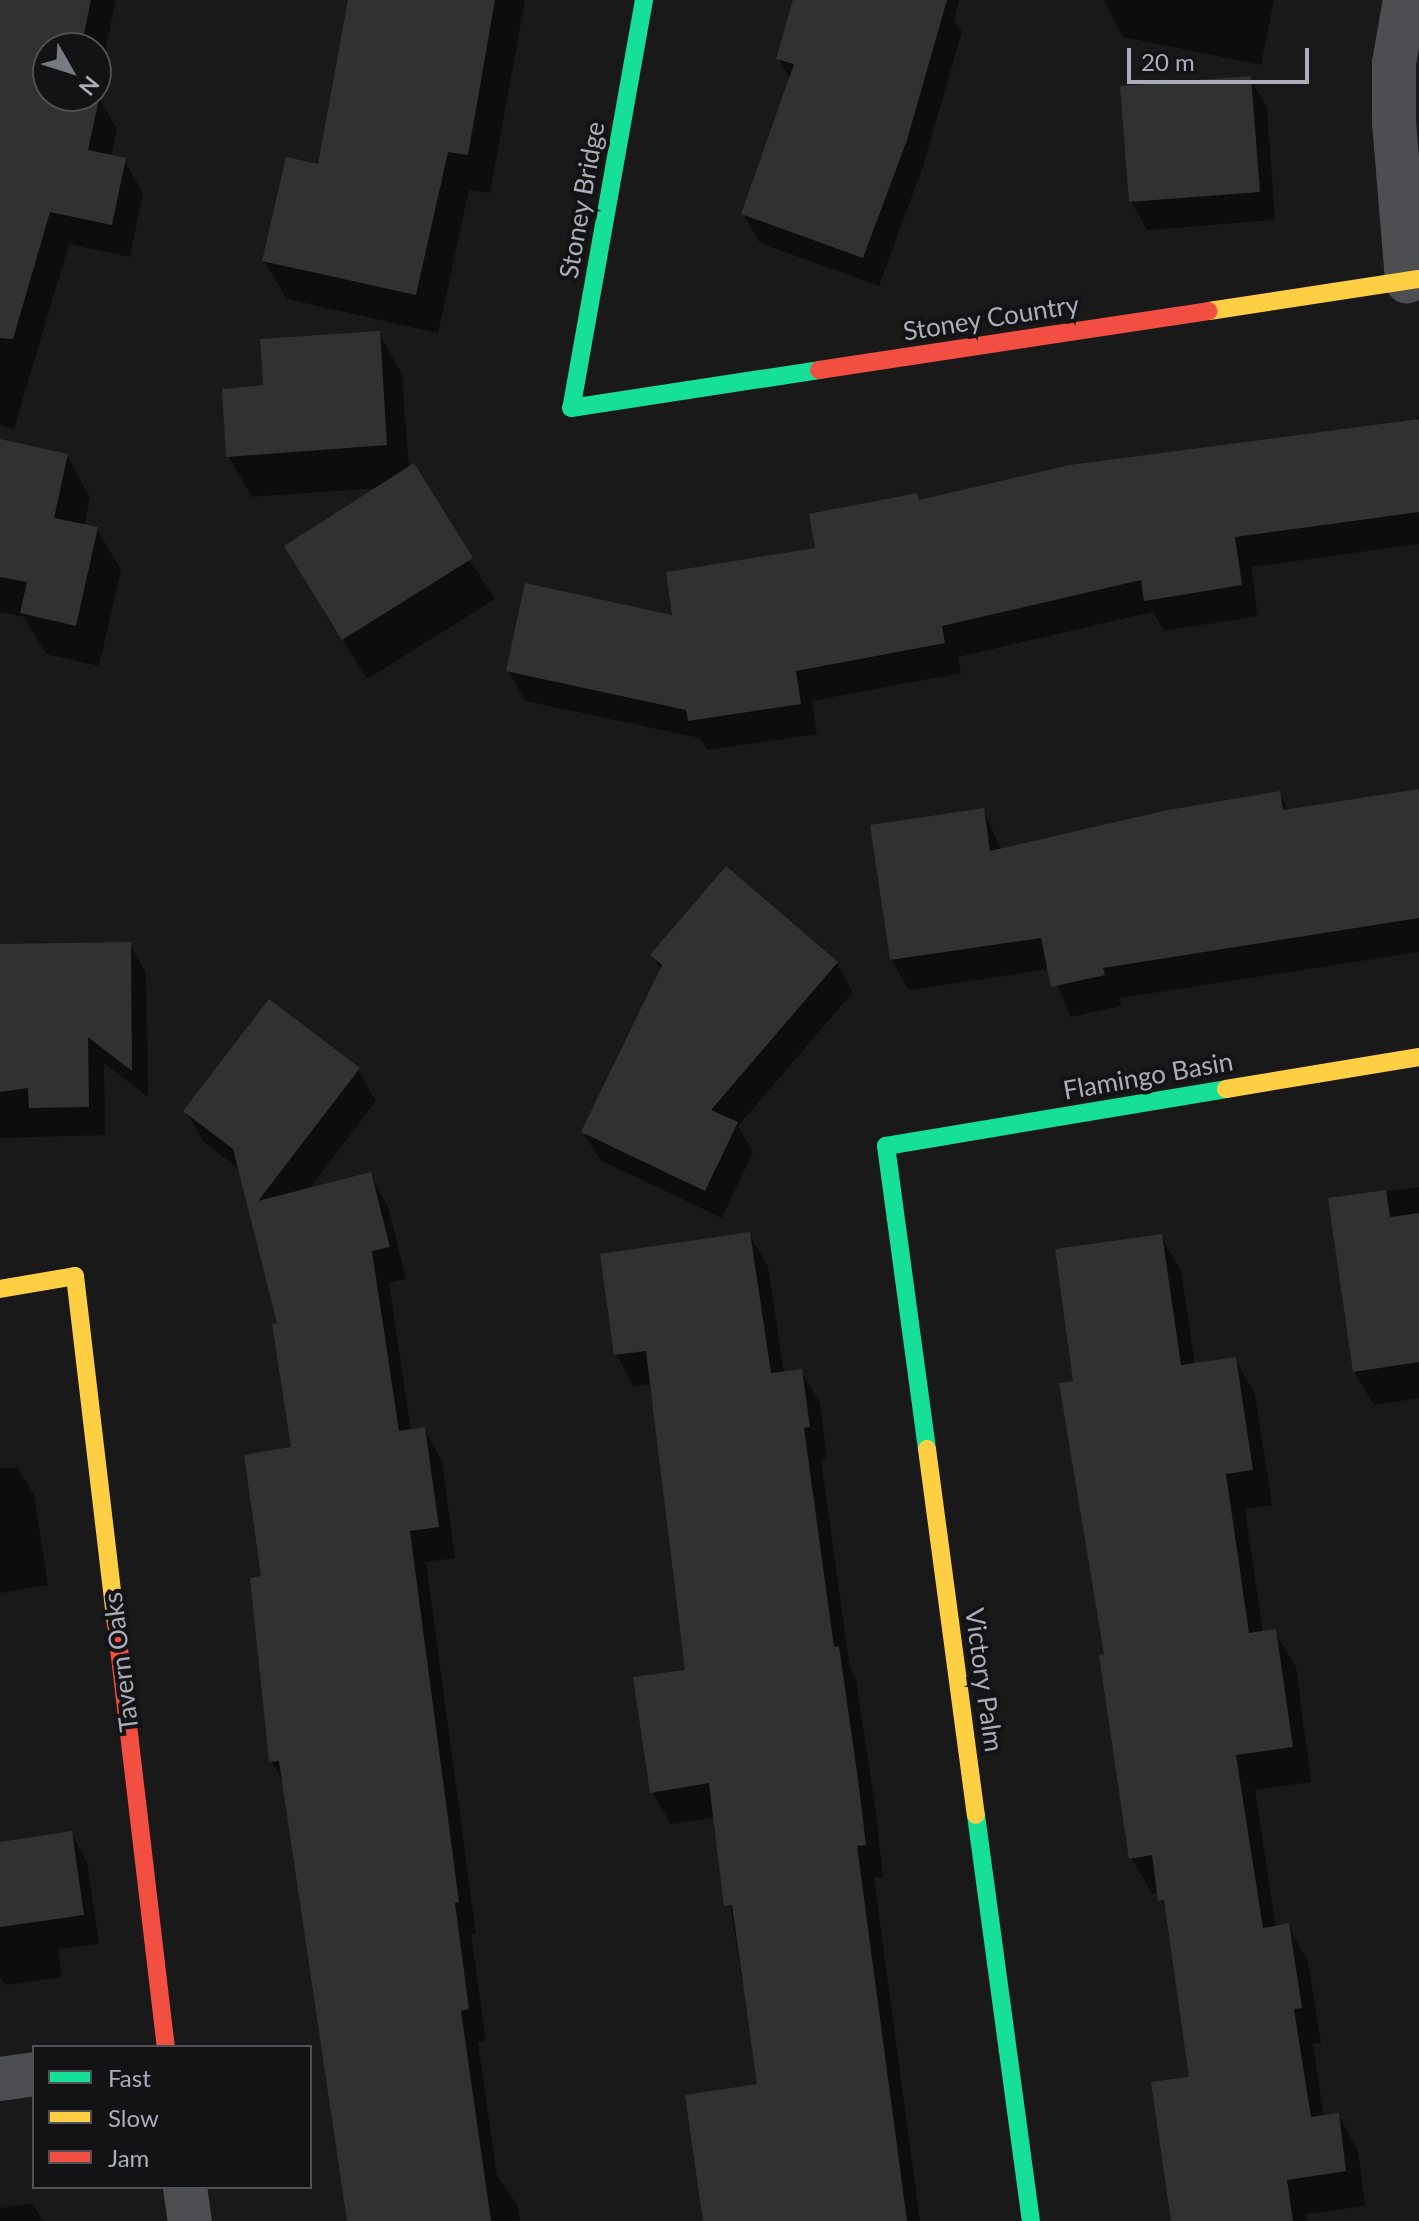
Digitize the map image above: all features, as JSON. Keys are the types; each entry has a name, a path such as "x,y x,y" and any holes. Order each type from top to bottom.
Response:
{"street":[{"name":"Stoney Bridge","path":"571,408 644,0"},
{"path":"1405,0 1394,63 1394,122 1413,280"},
{"name":"Stoney Country","path":"571,408 1413,280"},
{"name":"Flamingo Basin","path":"886,1146 1419,1057"},
{"name":"Victory Palm","path":"886,1146 1031,2221"},
{"name":"Tavern Oaks","path":"0,1289 75,1276 166,2045"},
{"path":"0,2079 32,2074"},
{"path":"185,2189 190,2221"}],"building":[{"path":"0,0 91,0 84,32 32,32 32,112 96,112 88,150 126,158 112,225 50,212 13,339 0,338"},
{"path":"348,0 495,0 468,155 448,152 416,295 262,261 286,157 318,164"},
{"path":"793,0 947,0 907,140 863,258 741,214 794,64 776,59"},
{"path":"1251,76 1260,192 1129,202 1120,86"},
{"path":"380,331 387,445 226,457 222,389 263,385 260,339"},
{"path":"1419,419 1419,512 1235,537 1242,585 1144,601 1141,580 942,626 945,643 796,671 801,704 688,721 686,710 506,671 525,583 672,615 666,572 815,548 809,514 917,493 919,500 1070,465"},
{"path":"0,439 68,454 54,518 98,527 76,626 20,613 27,582 0,577"},
{"path":"414,463 473,558 342,640 284,546"},
{"path":"1419,789 1419,918 1103,968 1105,975 1051,987 1041,938 890,960 870,825 984,808 990,851 1163,811 1280,791 1283,810"},
{"path":"726,866 838,962 711,1110 738,1122 705,1191 581,1132 662,965 650,955"},
{"path":"131,942 132,1071 88,1037 89,1107 29,1108 28,1088 0,1092 0,944"},
{"path":"269,999 360,1068 258,1201 371,1172 390,1247 372,1251 399,1431 425,1427 439,1527 410,1531 459,1902 455,1903 469,2009 461,2011 491,2221 347,2221 279,1761 269,1762 250,1578 261,1576 244,1455 291,1447 272,1324 277,1323 233,1149 183,1111"},
{"path":"1386,1190 1390,1217 1419,1213 1419,1362 1353,1372 1328,1198"},
{"path":"750,1232 771,1373 802,1369 810,1427 804,1428 834,1647 839,1646 858,1779 866,1845 857,1846 907,2221 703,2221 685,2095 757,2084 732,1905 724,1906 709,1783 650,1793 633,1677 685,1670 646,1351 614,1355 600,1254"},
{"path":"1162,1234 1181,1365 1236,1357 1253,1470 1226,1474 1249,1633 1276,1629 1293,1747 1236,1755 1263,1928 1289,1923 1302,2008 1294,2009 1311,2117 1339,2113 1346,2171 1287,2180 1293,2221 1171,2221 1151,2082 1189,2077 1164,1900 1158,1901 1152,1855 1129,1859 1099,1655 1104,1654 1059,1383 1073,1381 1055,1249"},
{"path":"72,1831 84,1915 0,1927 0,1842"}],"traffic: fast":[{"path":"644,0 571,408 819,370"},
{"path":"927,1449 886,1146 1226,1089"},
{"path":"976,1815 1031,2221"}],"traffic: slow":[{"path":"1209,311 1419,279"},
{"path":"1226,1089 1419,1057"},
{"path":"0,1289 75,1276 116,1623"},
{"path":"927,1449 976,1815"}],"traffic: jam":[{"path":"819,370 1209,311"},
{"path":"116,1623 166,2045"}]}
